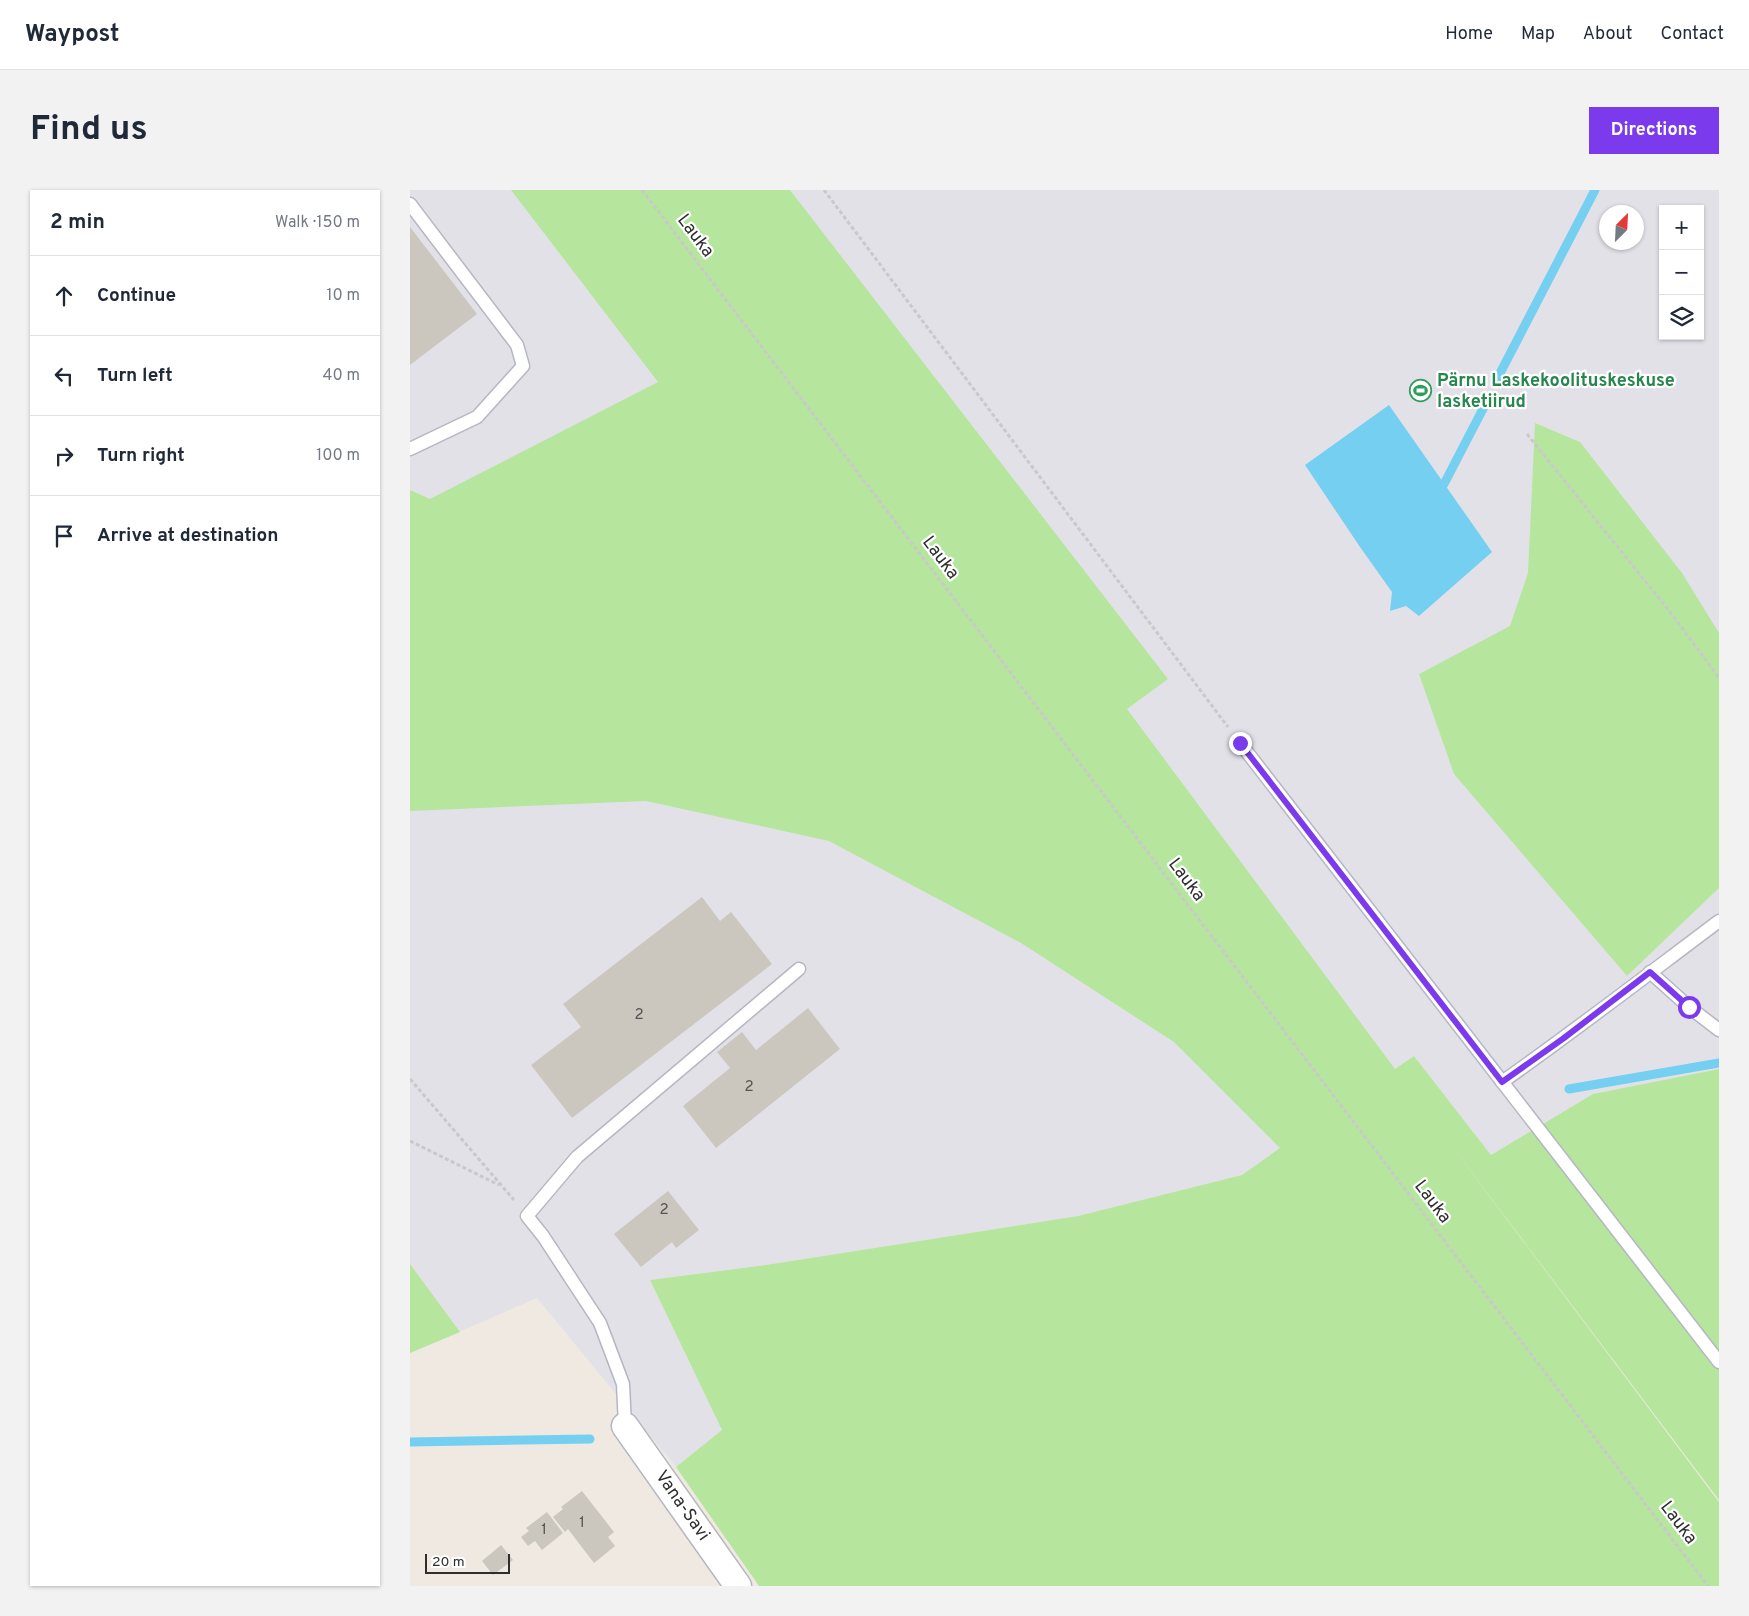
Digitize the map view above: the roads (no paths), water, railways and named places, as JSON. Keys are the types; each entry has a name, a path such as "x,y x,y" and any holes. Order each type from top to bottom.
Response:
{"street":[{"name":"Vana-Savi","path":"625,1426 738,1586"}],"lane":[{"path":"410,204 516,345 523,366 477,417 410,449"},
{"path":"1240,743 1719,1362"},
{"path":"1502,1082 1564,1038 1719,921"},
{"path":"625,1426 623,1384 600,1323 543,1236 527,1216 577,1157 799,969"},
{"path":"1650,972 1689,1007 1719,1030"}],"water":[{"path":"1389,405 1492,552 1419,616 1406,606 1390,611 1392,592 1305,465"}],"waterway":[{"path":"1496,381 1595,190"},
{"path":"1444,484 1486,403"},
{"path":"1569,1089 1719,1063"},
{"path":"410,1442 590,1439"}],"place":[{"name":"Pärnu Laskekoolituskeskuse lasketiirud","path":"1421,391"}]}
